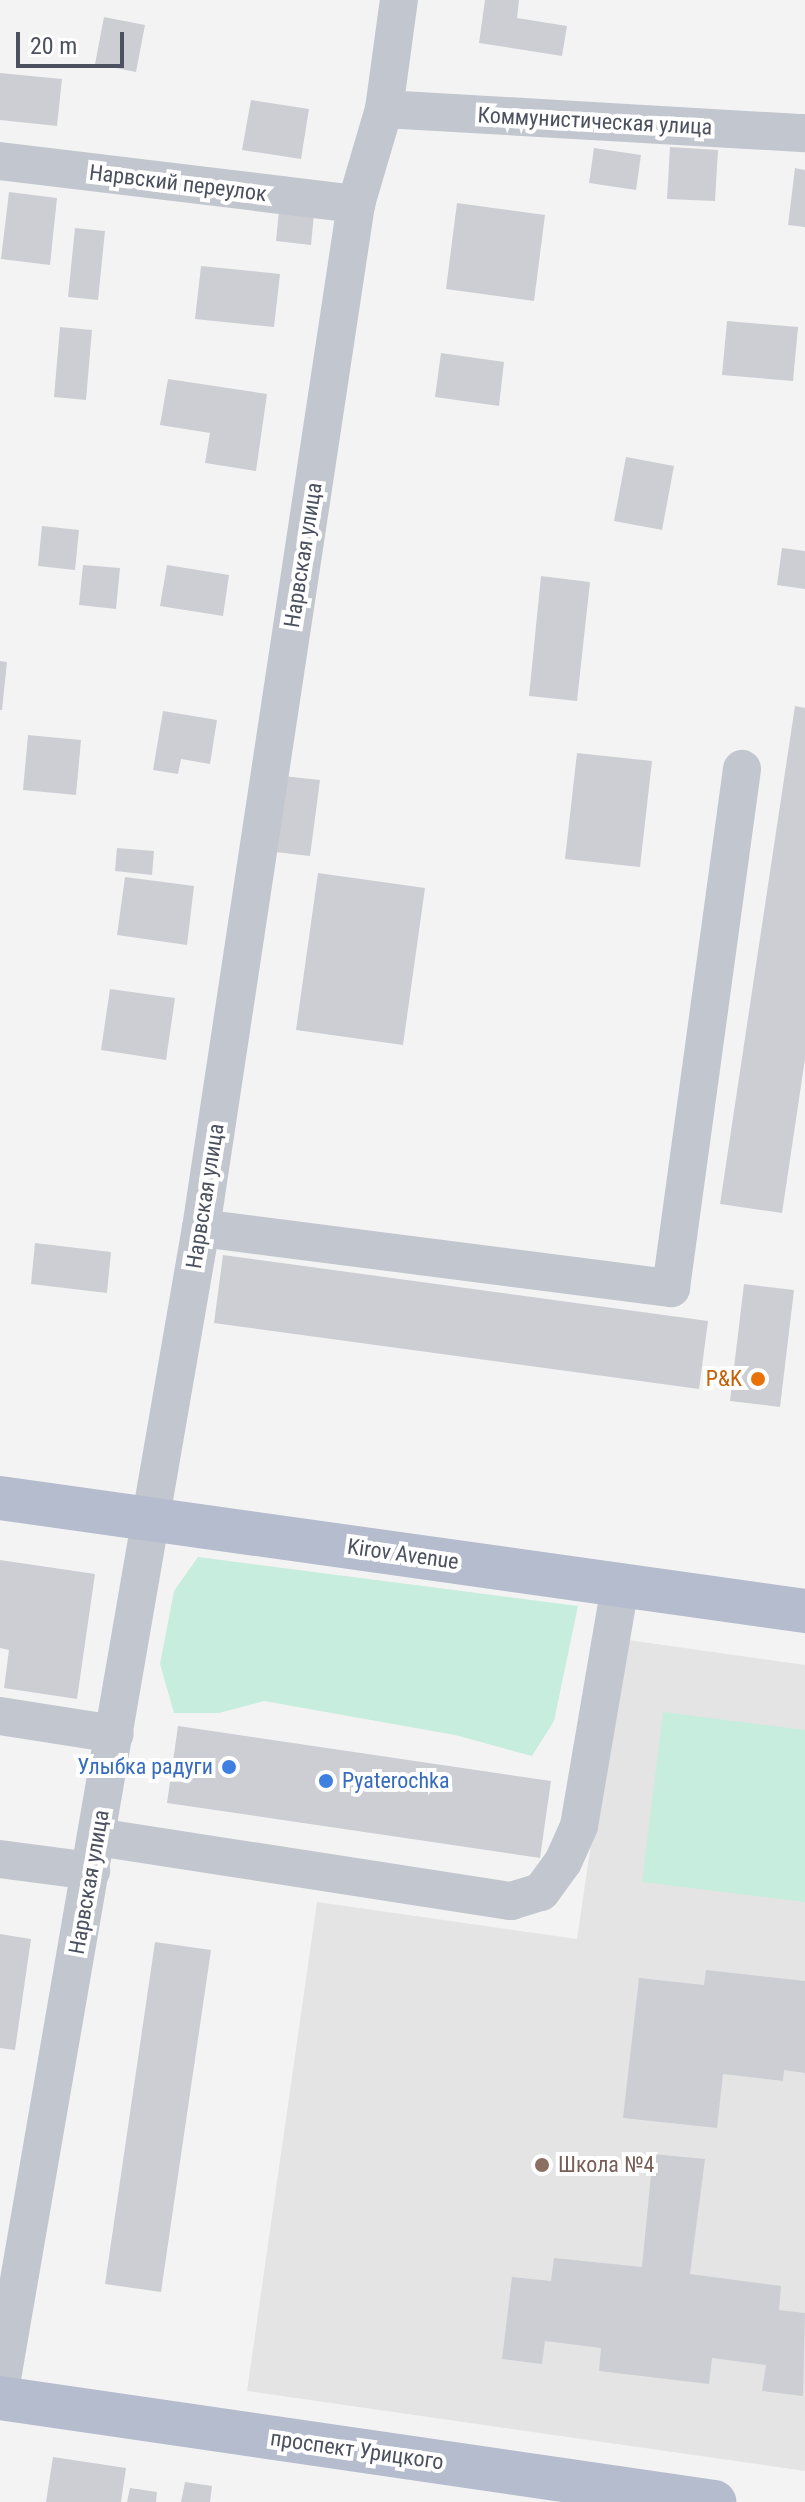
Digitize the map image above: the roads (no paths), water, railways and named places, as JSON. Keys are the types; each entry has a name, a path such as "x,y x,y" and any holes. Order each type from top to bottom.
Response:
{"main road":[{"name":"Kirov Avenue","path":"0,1498 805,1611"},
{"name":"проспект Урицкого","path":"0,2398 714,2502"}],"street":[{"name":"Нарвская улица","path":"0,2390 201,1228 356,204 384,109 399,0"},
{"name":"Коммунистическая улица","path":"384,109 805,133"},
{"name":"Нарвский переулок","path":"0,161 356,204"},
{"path":"201,1228 671,1288 742,769"},
{"path":"0,1859 94,1854 511,1901 541,1892 563,1862 579,1826 620,1585"},
{"path":"0,1716 115,1734"}],"place":[{"name":"P&K","path":"758,1379"},
{"name":"Улыбка радуги","path":"229,1767"},
{"name":"Pyaterochka","path":"326,1781"},
{"name":"Школа №4","path":"542,2165"}]}
